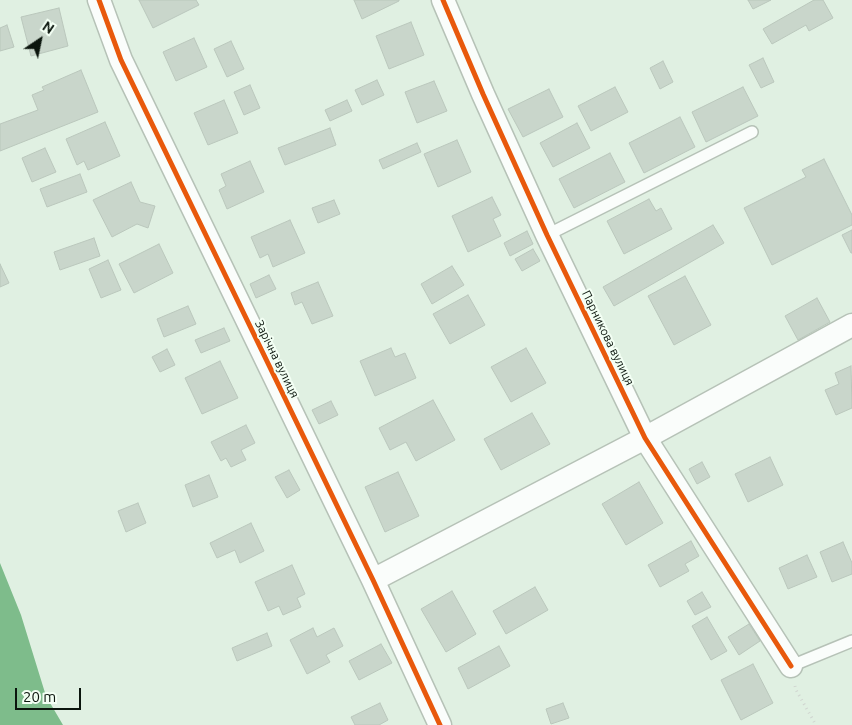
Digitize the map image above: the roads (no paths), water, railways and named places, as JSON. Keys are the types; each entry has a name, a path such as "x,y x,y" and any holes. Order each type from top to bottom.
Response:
{"street":[{"name":"Зарічна вулиця","path":"99,0 121,60 373,580 440,725"},
{"name":"Парникова вулиця","path":"443,0 547,235 645,438 791,666"},
{"path":"373,580 645,438 852,325"}],"lane":[{"path":"547,235 752,132"},
{"path":"791,666 852,641"}]}
